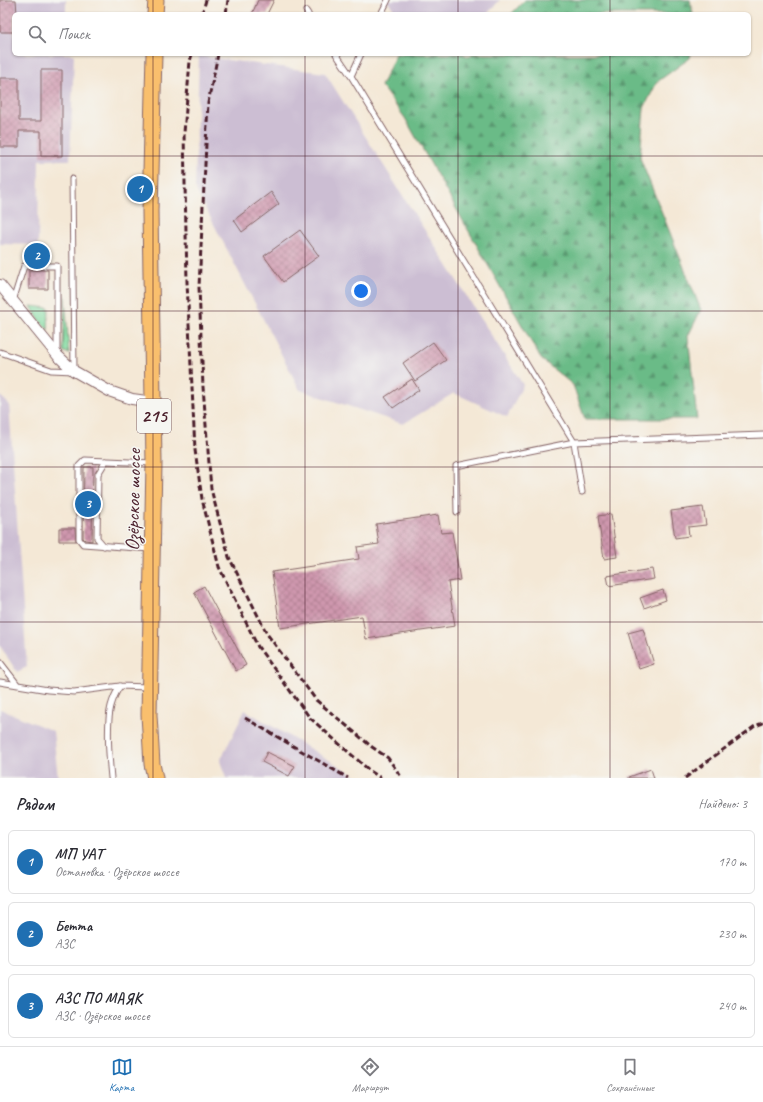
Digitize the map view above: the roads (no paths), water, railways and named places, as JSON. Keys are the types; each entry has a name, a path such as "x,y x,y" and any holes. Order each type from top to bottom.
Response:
{"main road":[{"path":"155,12 156,0"},
{"name":"Озёрское шоссе","path":"154,56 150,211 154,463 149,736 155,778"}],"street":[{"path":"0,285 58,356 74,371 109,391 132,399 154,402"}],"lane":[{"path":"382,12 388,0"},
{"path":"337,56 574,442 582,492"},
{"path":"351,76 361,56"},
{"path":"0,352 51,370 74,371 72,179"},
{"path":"13,301 24,266 56,266 58,356"},
{"path":"457,512 456,466 574,442 763,435"},
{"path":"153,549 83,544 79,539 79,466 85,460 154,463"},
{"path":"104,546 97,538 98,474 106,461"},
{"path":"0,662 17,684"},
{"path":"0,682 48,690 74,692 120,686 149,687"},
{"path":"111,778 109,725 111,706 120,686"}],"railway":[{"path":"203,12 206,0"},
{"path":"226,12 228,0"},
{"path":"191,56 184,133 187,282 195,450 202,499 219,567 258,647 310,718 370,771 381,778"},
{"path":"218,56 208,103 199,287 203,387 211,489 229,557 267,634 316,700 372,747 388,758 402,778"},
{"path":"245,718 348,778"},
{"path":"685,778 755,726 763,723"}],"place":[{"name":"МП УАТ","path":"140,189"},
{"name":"Бетта","path":"37,256"},
{"name":"АЗС ПО МАЯК","path":"88,504"}]}
